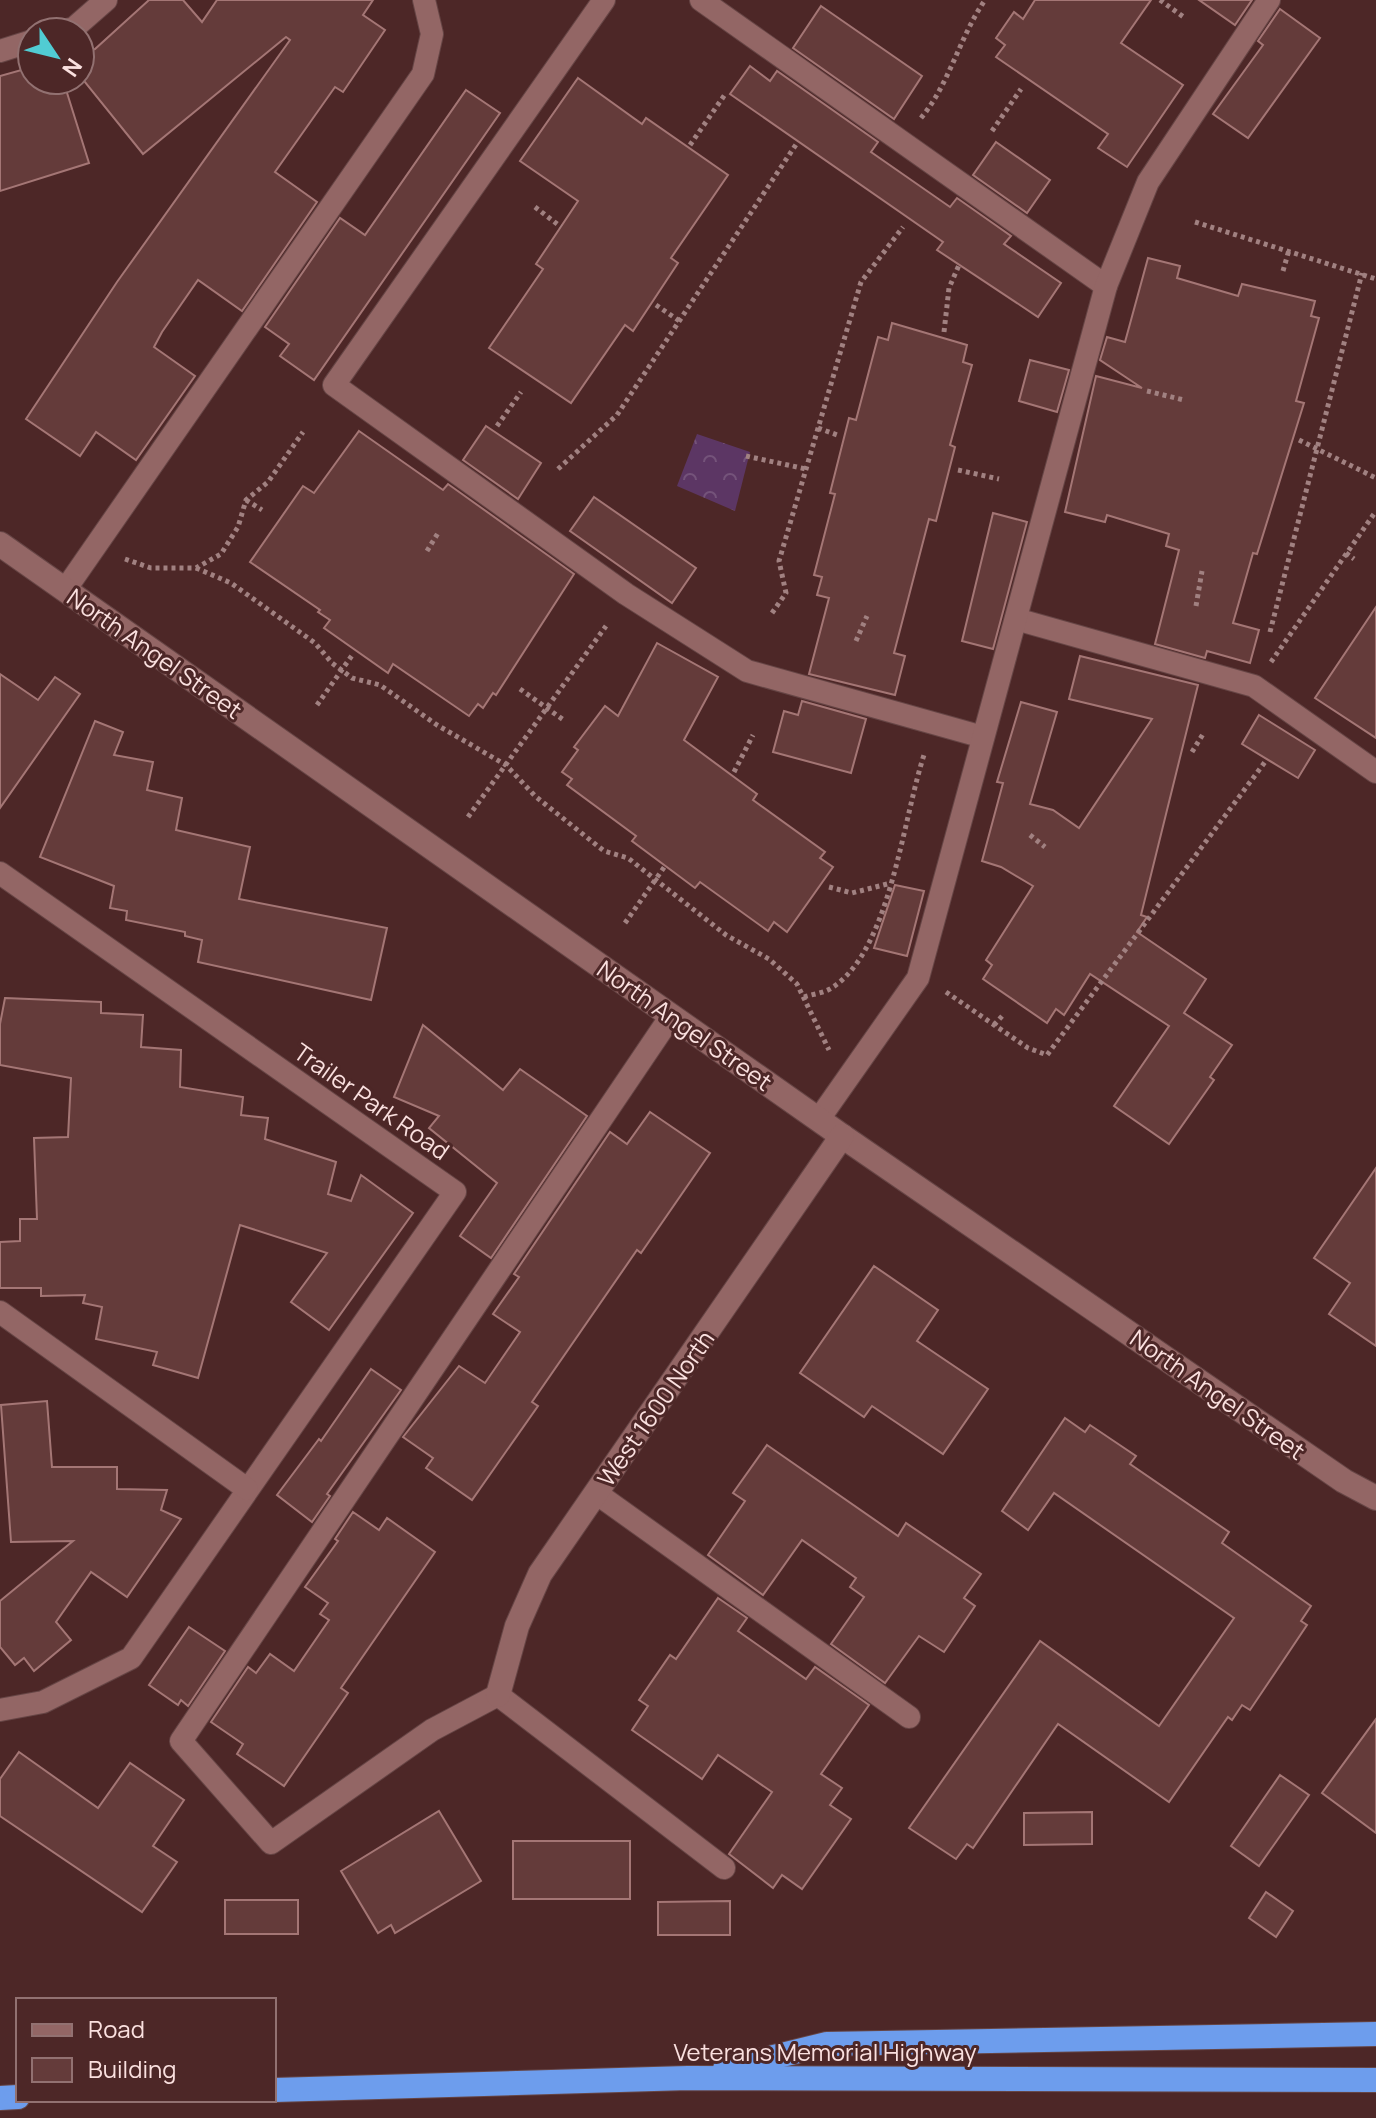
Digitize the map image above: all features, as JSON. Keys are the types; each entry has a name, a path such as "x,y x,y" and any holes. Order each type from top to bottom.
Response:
{"highway":[{"path":"688,2078 827,2044 1376,2034"},
{"name":"Veterans Memorial Highway","path":"276,2090 688,2078 1376,2080"}],"street":[{"name":"North Angel Street","path":"0,544 842,1136 1344,1481 1376,1498"},
{"name":"West 1600 North","path":"498,1695 517,1626 540,1574 842,1136"}],"lane":[{"path":"88,16 106,0"},
{"path":"65,590 423,74 432,34 424,0"},
{"path":"604,0 334,385 626,594 747,671 983,737"},
{"path":"701,0 1106,286"},
{"path":"819,1119 918,978 1106,286 1148,182 1269,0"},
{"path":"1016,619 1254,686 1376,772"},
{"name":"Trailer Park Road","path":"0,873 455,1192 131,1658 43,1702 0,1710"},
{"path":"671,1016 181,1741 271,1843 432,1730 498,1695 724,1868"},
{"path":"0,1312 247,1489"},
{"path":"596,1493 909,1717"}],"path":[{"path":"918,122 940,96 972,19 985,0"},
{"path":"1160,0 1185,18"},
{"path":"992,131 1021,89"},
{"path":"690,145 726,93"},
{"path":"558,469 617,415 797,143"},
{"path":"535,207 561,227"},
{"path":"1195,222 1376,279"},
{"path":"772,613 786,593 779,561 861,282 903,227"},
{"path":"1283,271 1289,250"},
{"path":"944,332 949,288 959,265"},
{"path":"1270,632 1362,273"},
{"path":"656,305 681,322"},
{"path":"1147,391 1184,400"},
{"path":"497,426 521,392"},
{"path":"818,428 840,436"},
{"path":"196,568 221,554 238,527 246,500 268,482 303,432"},
{"path":"1299,440 1317,445 1376,478"},
{"path":"746,456 806,469"},
{"path":"958,470 999,479"},
{"path":"246,500 262,510"},
{"path":"1254,686 1376,511"},
{"path":"427,551 438,533"},
{"path":"1346,553 1354,559"},
{"path":"125,559 151,568 196,568 231,583 315,643 352,678 380,685 437,725 506,765 535,796 604,851 628,858 726,935 769,959 797,984 831,1055"},
{"path":"1196,606 1202,571"},
{"path":"856,641 867,616"},
{"path":"468,817 606,626"},
{"path":"317,705 353,654"},
{"path":"520,689 565,721"},
{"path":"1192,752 1203,734"},
{"path":"734,772 753,735"},
{"path":"804,997 831,989 847,975 869,943 892,883 914,785 926,747"},
{"path":"946,992 1028,1048 1047,1055 1265,762"},
{"path":"1030,835 1045,847"},
{"path":"625,923 665,866"},
{"path":"829,887 852,893 892,883"},
{"path":"994,1025 1003,1015"}],"green space":[{"path":"697,434 750,452 735,511 677,486"}],"building":[{"path":"149,0 183,0 202,22 217,0 373,0 363,15 385,30 343,92 335,87 275,172 317,202 242,311 198,280 162,332 154,347 195,376 136,460 96,432 80,456 26,419 117,282 290,40 286,37 143,154 96,96 96,48"},
{"path":"1035,0 1151,0 1121,43 1183,85 1127,167 1098,148 1108,134 996,57 1005,45 996,38 1014,12 1023,19"},
{"path":"1199,0 1252,0 1235,25"},
{"path":"821,6 922,76 894,119 793,48"},
{"path":"1280,9 1320,38 1248,138 1213,114 1263,45 1258,41"},
{"path":"750,66 770,81 777,71 878,142 871,152 950,207 957,198 1011,236 1004,244 1061,283 1038,317 937,250 943,242 730,94"},
{"path":"16,72 16,96 68,96 89,163 0,191 0,76"},
{"path":"578,78 642,124 646,118 728,175 671,258 678,263 633,331 625,325 571,403 489,348 543,269 536,264 578,201 520,161"},
{"path":"466,90 500,113 314,380 280,356 289,344 265,327 340,218 365,235"},
{"path":"996,142 1050,180 1027,213 973,175"},
{"path":"1148,258 1180,266 1177,278 1238,296 1242,284 1315,301 1311,316 1319,318 1296,401 1304,403 1257,554 1253,553 1233,623 1259,630 1250,663 1207,651 1205,658 1155,644 1179,550 1166,546 1169,534 1107,515 1105,522 1065,512 1096,376 1142,388 1100,360 1107,337 1125,342"},
{"path":"892,323 967,345 963,362 972,365 950,445 955,447 936,521 929,519 894,653 905,656 895,695 809,674 829,598 817,595 822,577 814,575 835,494 830,493 849,418 856,420 878,337 888,340"},
{"path":"1030,360 1069,370 1057,412 1019,401"},
{"path":"486,426 541,463 518,499 463,460"},
{"path":"359,431 443,490 448,484 574,574 496,695 493,693 483,708 478,704 469,716 393,664 388,673 324,628 330,620 318,612 320,610 250,562 303,486 314,493"},
{"path":"594,497 696,568 672,603 570,531"},
{"path":"993,513 1027,522 993,649 962,641"},
{"path":"1376,607 1376,738 1315,698"},
{"path":"657,643 718,677 684,740 757,794 753,800 825,852 820,858 833,867 787,932 774,922 768,931 700,882 695,888 632,841 636,836 567,785 572,779 562,772 578,750 574,747 605,706 618,716"},
{"path":"1080,656 1198,685 1141,915 1147,917 1137,932 1206,979 1184,1013 1232,1045 1210,1077 1214,1080 1169,1144 1114,1106 1169,1026 1090,974 1064,1015 1056,1009 1047,1023 983,979 992,965 986,960 1033,886 1001,867 982,861 1003,783 997,782 1021,702 1057,712 1030,804 1053,810 1079,828 1152,719 1069,699"},
{"path":"0,674 38,700 55,677 80,694 0,808"},
{"path":"802,701 866,719 851,773 773,752 784,711 798,715"},
{"path":"1259,715 1315,750 1298,778 1242,744"},
{"path":"95,721 123,732 114,755 153,762 147,790 182,798 176,830 250,847 239,899 387,928 371,1000 198,962 202,940 185,936 185,932 126,920 127,911 110,908 114,886 40,857"},
{"path":"895,885 924,891 907,956 874,948"},
{"path":"5,998 101,1002 101,1013 143,1015 141,1047 181,1050 180,1087 243,1097 241,1115 268,1118 265,1139 336,1162 328,1194 351,1201 361,1175 413,1213 329,1330 291,1302 327,1253 240,1225 198,1378 153,1365 157,1352 96,1339 102,1307 83,1303 85,1295 41,1296 41,1288 0,1288 0,1242 20,1241 20,1219 37,1219 34,1138 68,1137 71,1078 0,1065 0,1024"},
{"path":"423,1025 503,1090 520,1069 587,1116 491,1258 460,1236 497,1183 429,1128 439,1116 394,1097"},
{"path":"650,1112 710,1153 641,1253 637,1250 532,1402 538,1406 472,1500 426,1468 433,1458 403,1437 459,1366 485,1383 520,1332 493,1314 519,1277 514,1274 610,1132 627,1144"},
{"path":"1376,1168 1376,1346 1329,1314 1350,1283 1314,1258"},
{"path":"874,1266 938,1310 917,1341 988,1389 943,1454 872,1406 864,1417 800,1373"},
{"path":"371,1369 401,1390 327,1494 330,1496 312,1522 277,1495 319,1439 321,1441"},
{"path":"47,1401 52,1467 117,1467 117,1489 167,1490 161,1510 181,1519 127,1597 91,1572 56,1622 71,1640 34,1671 24,1658 15,1665 0,1647 0,1601 73,1541 11,1542 1,1405"},
{"path":"1065,1418 1085,1432 1090,1425 1136,1456 1130,1464 1229,1532 1222,1543 1311,1606 1301,1621 1307,1625 1250,1710 1242,1705 1232,1720 1228,1717 1169,1802 1058,1724 973,1848 967,1844 956,1859 909,1828 1040,1641 1159,1726 1234,1618 1054,1493 1028,1530 1002,1511"},
{"path":"767,1445 898,1536 906,1523 981,1574 964,1598 975,1606 944,1652 919,1636 885,1683 831,1644 864,1597 850,1587 856,1578 802,1540 763,1595 708,1555 745,1501 733,1493"},
{"path":"353,1512 379,1530 387,1518 435,1552 341,1688 348,1693 284,1786 237,1754 243,1744 211,1722 248,1667 256,1673 270,1654 294,1671 329,1620 320,1614 328,1603 305,1587 338,1541 335,1539"},
{"path":"718,1598 747,1618 738,1631 806,1679 815,1667 869,1705 821,1774 842,1788 830,1805 851,1819 802,1889 782,1875 773,1888 729,1854 772,1792 718,1755 702,1779 632,1730 648,1706 639,1700 670,1655 676,1659"},
{"path":"189,1627 225,1651 188,1706 181,1700 178,1705 149,1685"},
{"path":"1376,1719 1376,1833 1322,1793"},
{"path":"19,1752 98,1808 130,1763 184,1800 153,1846 177,1862 142,1912 0,1816 0,1779"},
{"path":"1280,1775 1309,1795 1259,1866 1231,1846"},
{"path":"439,1811 481,1881 395,1933 391,1925 378,1933 341,1871"},
{"path":"1092,1812 1092,1844 1024,1845 1024,1813"},
{"path":"513,1841 630,1841 630,1899 513,1899"},
{"path":"1266,1892 1293,1911 1276,1937 1249,1918"},
{"path":"225,1900 298,1900 298,1934 225,1934"},
{"path":"730,1901 730,1935 658,1935 658,1902"}]}
